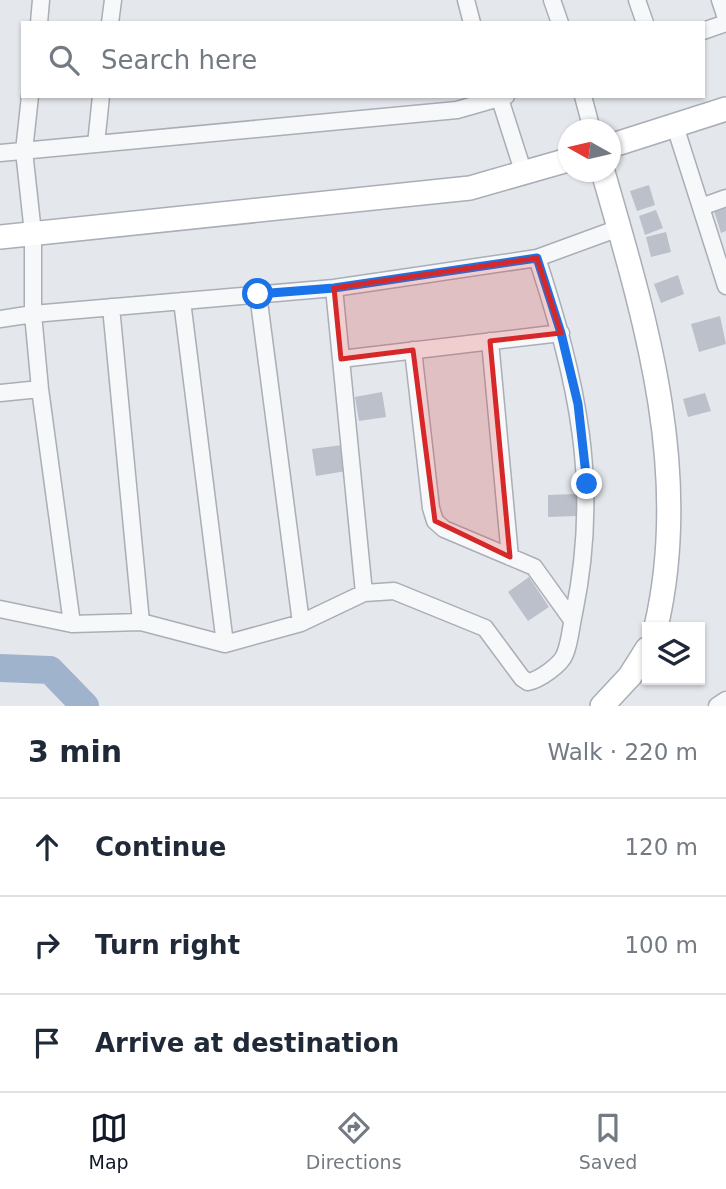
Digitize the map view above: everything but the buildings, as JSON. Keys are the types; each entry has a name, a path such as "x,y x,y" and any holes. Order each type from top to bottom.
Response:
{"street":[{"path":"39,21 41,0"},
{"path":"110,21 113,0"},
{"path":"466,0 471,21"},
{"path":"552,0 559,21"},
{"path":"637,0 644,21"},
{"path":"705,30 726,21 720,0"},
{"path":"30,98 24,151 33,233 33,314 40,389 72,624"},
{"path":"96,144 101,98"},
{"path":"0,153 457,110 499,98"},
{"path":"502,98 524,174"},
{"path":"584,98 589,119"},
{"path":"621,143 726,109"},
{"path":"675,126 725,278"},
{"path":"0,237 470,188 558,163"},
{"path":"606,182 662,405 669,461 670,513 662,603 657,622"},
{"path":"701,207 726,198"},
{"path":"0,319 334,288 537,258 619,228"},
{"path":"0,609 72,624 141,622 226,644 301,623 364,593 394,591 485,628 522,678 528,682 538,680 565,657 581,576 587,484 578,404 561,333 537,258"},
{"path":"334,288 364,593"},
{"path":"258,294 301,623"},
{"path":"182,301 226,644"},
{"path":"111,307 141,622"},
{"path":"341,359 561,333"},
{"path":"490,341 510,557"},
{"path":"413,350 431,508 435,521 444,529 534,567 572,620"},
{"path":"0,393 40,389"},
{"path":"602,706 630,676 642,657"},
{"path":"717,706 726,700"}],"highlighted area":[{"path":"537,258 561,333 490,341 510,557 435,521 413,350 341,359 334,288"}],"waterway":[{"path":"0,668 50,670 85,706"}],"route":[{"path":"258,294 334,288 537,258 561,333 578,404 587,484"}]}
